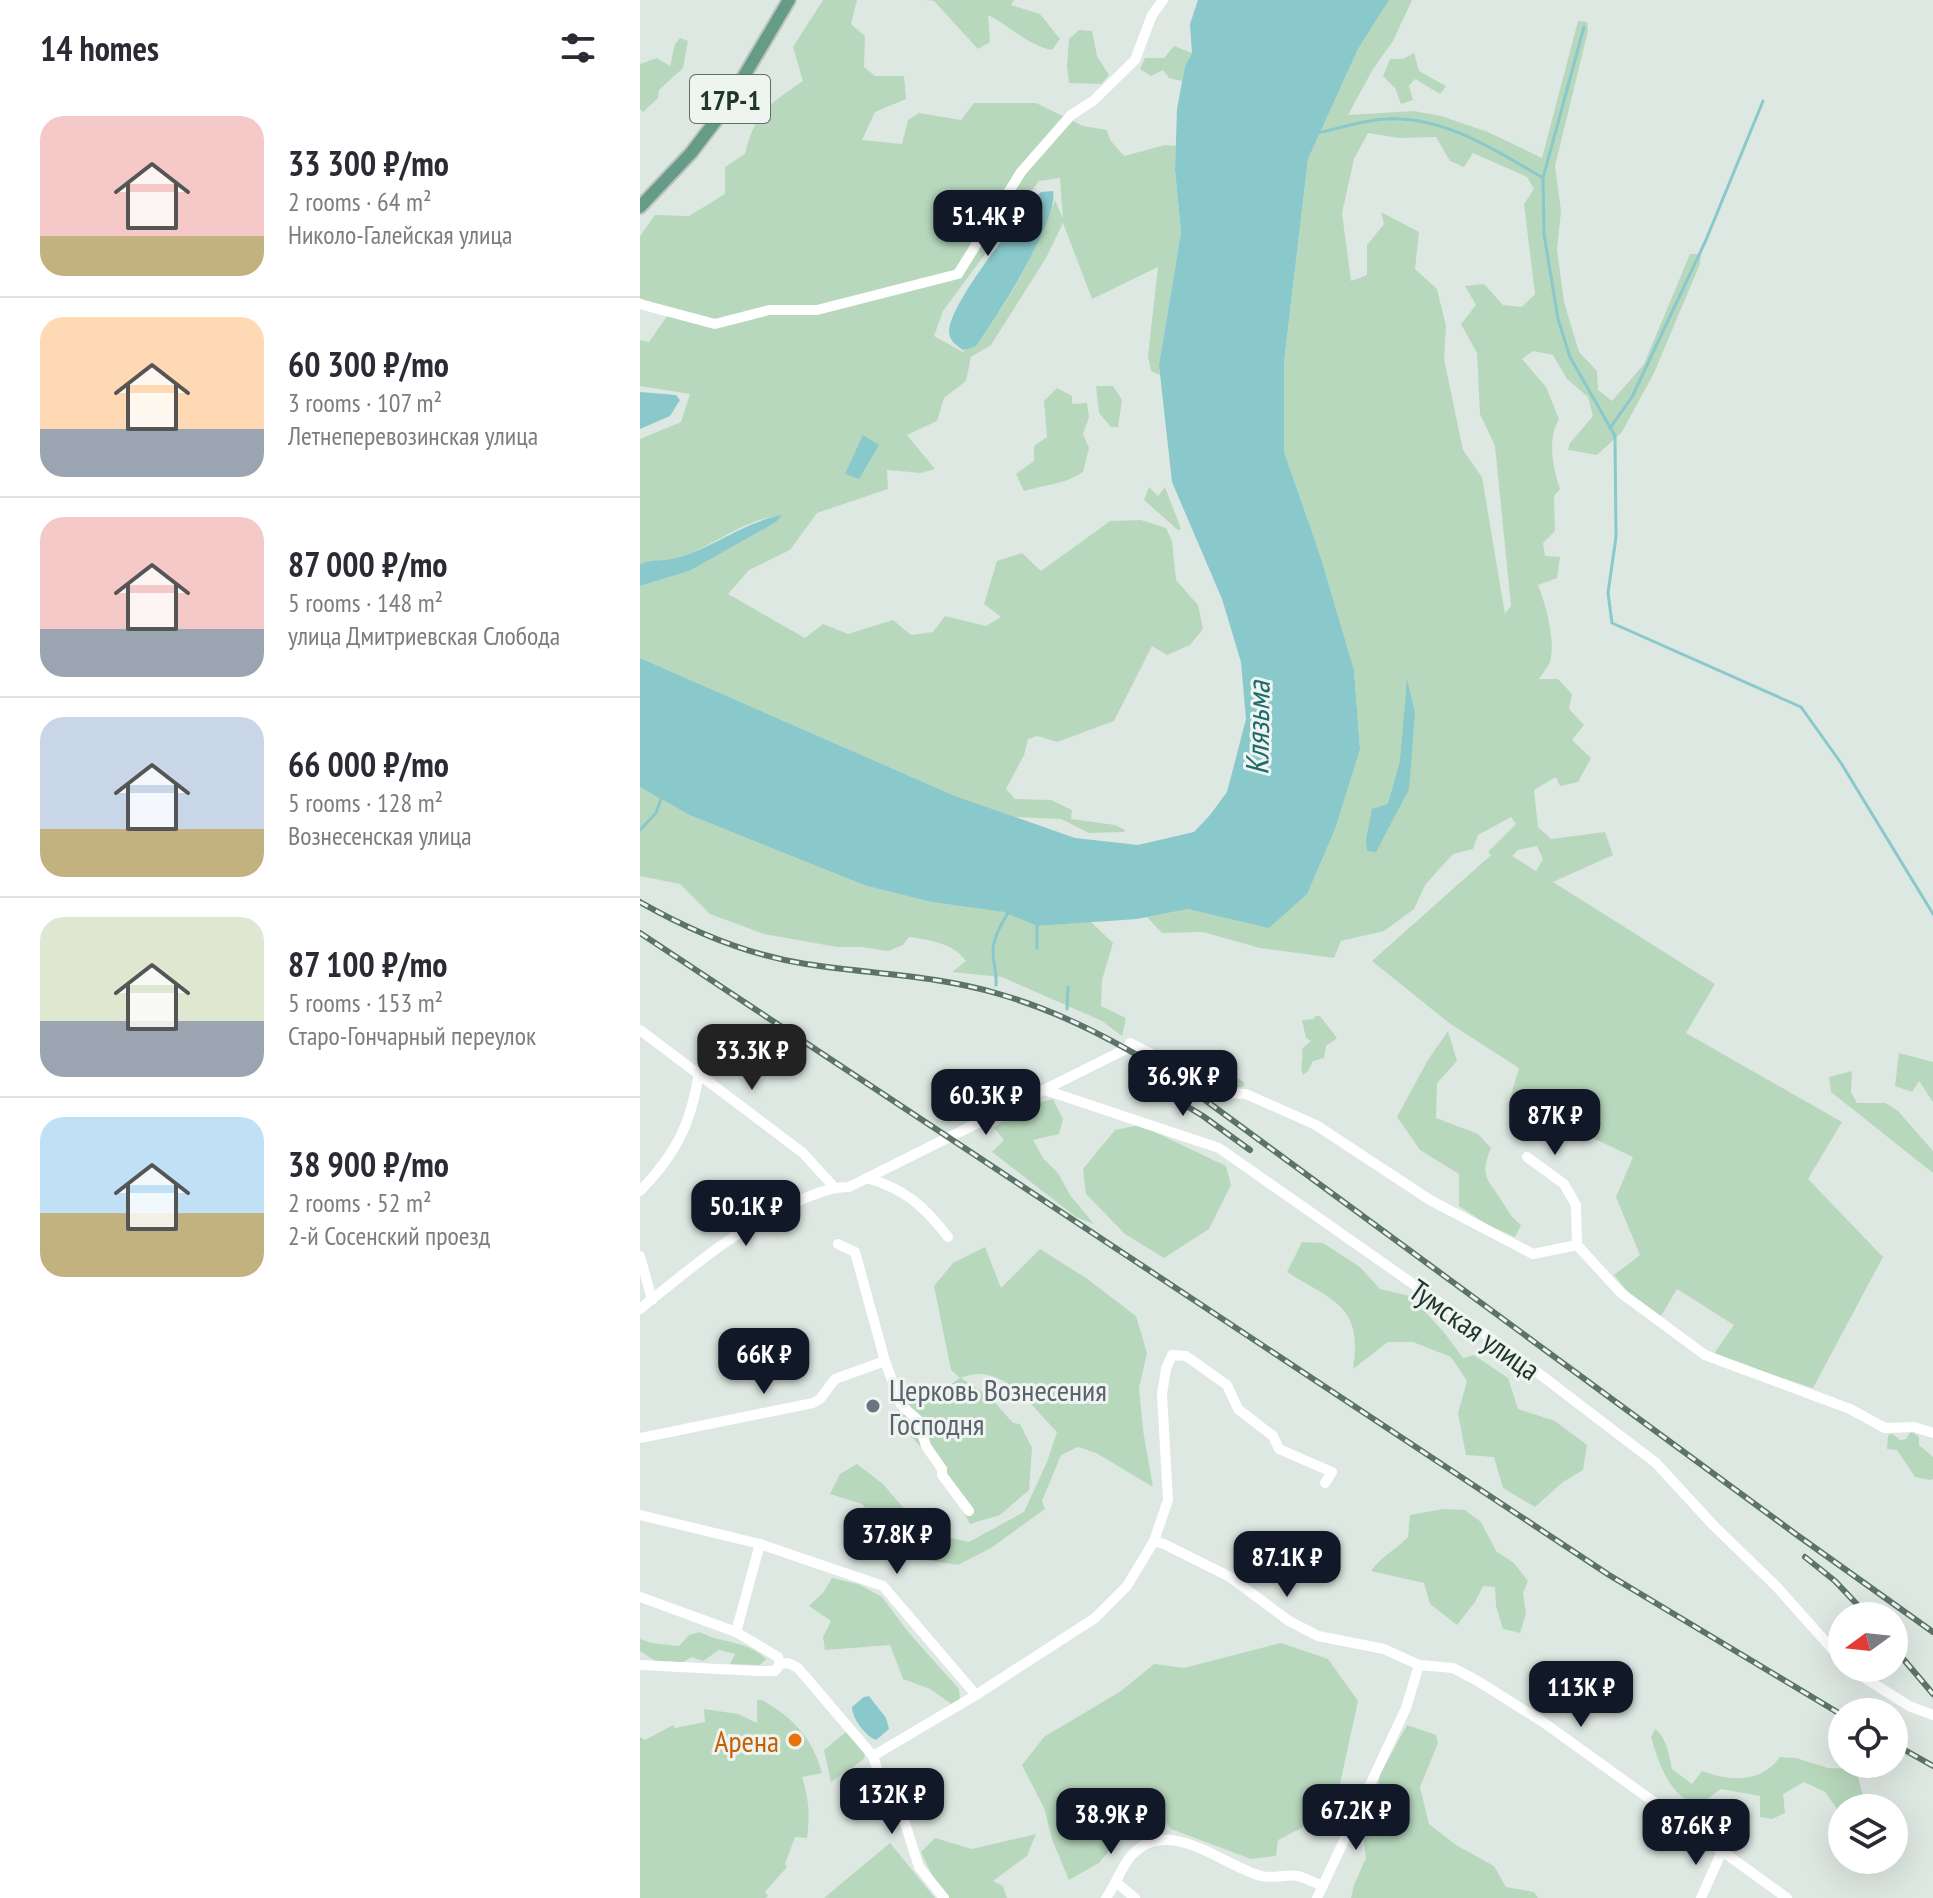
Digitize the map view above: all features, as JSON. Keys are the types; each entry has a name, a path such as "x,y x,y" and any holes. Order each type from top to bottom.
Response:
{"main road":[{"name":"17Р-1","path":"640,207 691,153 724,110 789,0"}],"street":[{"path":"640,304 715,324 769,310 817,310 958,274 1021,172 1071,115 1093,101 1137,57 1152,15 1163,0"},
{"path":"640,1030 803,1153 834,1187"},
{"path":"640,1309 751,1223 771,1212 834,1187 849,1187 1128,1048 1130,1043 1227,1093 1246,1094 1316,1125 1430,1200 1533,1254 1577,1245"},
{"path":"640,1191 676,1149 695,1100 699,1073"},
{"name":"Тумская улица","path":"1045,1090 1219,1148 1337,1234 1516,1356 1656,1463 1713,1525 1777,1587 1828,1644"},
{"path":"1527,1157 1564,1184 1576,1205 1577,1245 1621,1293 1705,1355 1850,1409 1885,1428 1914,1427 1933,1433"},
{"path":"867,1178 887,1184 927,1210 948,1237"},
{"path":"838,1244 855,1252 885,1361 901,1405 918,1420 926,1446 942,1469 942,1475 969,1511"},
{"path":"640,1256 652,1300"},
{"path":"873,1756 976,1695 1095,1618 1127,1586 1154,1541 1168,1500 1162,1394 1172,1355 1186,1356 1227,1385 1238,1409 1273,1436 1279,1449 1332,1472 1325,1483"},
{"path":"640,1438 813,1403 820,1399 835,1379 885,1361"},
{"path":"640,1515 760,1544 883,1586 976,1695"},
{"path":"1154,1541 1230,1577 1289,1621 1318,1636 1384,1649 1419,1665 1435,1664 1453,1668 1476,1680 1543,1722 1787,1898"},
{"path":"736,1632 760,1544"},
{"path":"640,1597 736,1632 778,1657 780,1664"},
{"path":"640,1665 775,1671 780,1664 788,1663 798,1668 873,1756 879,1774 904,1820 919,1867 944,1898"},
{"path":"1317,1898 1406,1708 1419,1665"},
{"path":"1871,1682 1909,1706 1933,1715"},
{"path":"1106,1898 1130,1857 1147,1843 1165,1840 1200,1847 1262,1876 1297,1876 1321,1885"},
{"path":"1701,1898 1722,1851"},
{"path":"1117,1883 1135,1898"}],"green space":[{"path":"823,0 857,0 851,24 865,36 864,67 875,76 904,76 906,99 875,112 862,140 902,144 908,120 919,113 961,120 974,103 1036,103 1083,126 1107,130 1110,140 1124,156 1165,145 1176,146 1175,171 1181,232 1159,365 1160,375 1151,371 1148,356 1158,267 1092,299 1063,223 1046,258 991,345 971,357 966,381 944,398 937,421 907,435 935,469 921,473 887,470 888,489 817,513 790,550 749,570 728,594 805,638 823,624 848,634 893,620 911,635 933,632 945,616 986,626 1001,617 984,604 997,561 1022,553 1041,571 1110,521 1141,520 1166,528 1172,541 1176,580 1198,605 1203,629 1190,645 1167,655 1152,646 1114,721 1057,742 1037,736 1028,739 1024,755 1006,789 1015,799 1051,800 1072,810 1071,819 1115,825 1124,832 1089,833 1061,819 1014,817 955,796 640,658 640,586 689,571 781,516 753,522 685,556 640,564 640,439 681,422 690,394 640,386 640,340 649,342 670,312 640,298 640,236 655,215 689,216 725,194 725,167 745,154 754,128 765,110 803,81 793,47","holes":["1060,178 1063,219 1055,200 1021,276 975,347 963,350 965,353 934,336 943,311 1039,181"]},
{"path":"926,0 1014,0 1011,5 1040,14 1060,39 1052,50 1043,48 988,15 990,42 978,49 934,1"},
{"path":"1389,0 1412,0 1393,41 1373,69 1348,115 1414,111 1441,116 1488,132 1542,158 1578,21 1587,22 1588,31 1555,166 1561,211 1557,250 1564,302 1579,352 1597,371 1598,390 1612,401 1644,364 1690,254 1701,254 1700,264 1654,373 1622,432 1597,455 1568,450 1570,443 1593,416 1588,397 1567,379 1553,355 1533,351 1522,359 1546,387 1559,419 1552,444 1560,489 1554,496 1555,531 1543,543 1545,556 1560,557 1557,578 1538,585 1552,644 1550,662 1539,679 1558,679 1572,694 1569,709 1584,725 1572,740 1591,758 1578,782 1560,786 1556,777 1534,790 1538,827 1551,839 1605,832 1613,855 1553,882 1715,984 1686,1033 1842,1122 1808,1179 1883,1257 1813,1388 1713,1355 1734,1325 1677,1289 1661,1316 1630,1294 1614,1275 1640,1255 1616,1197 1633,1157 1510,1099 1519,1068 1449,1023 1372,961 1491,855 1488,852 1516,824 1511,817 1478,835 1473,849 1453,854 1425,885 1414,909 1384,931 1341,941 1334,958 1260,948 1203,932 1162,933 1147,917 1188,909 1269,927 1307,893 1360,749 1354,670 1320,555 1284,452 1284,362 1308,159 1358,49","holes":["1368,133 1399,138 1436,137 1450,161 1464,167 1473,153 1527,177 1534,189 1524,204 1535,294 1522,307 1503,305 1484,284 1465,286 1476,305 1461,324 1477,353 1480,414 1495,446 1511,606 1505,614 1482,477 1463,450 1444,359 1446,326 1437,289 1415,269 1419,232 1381,212 1384,224 1367,245 1367,275 1351,281 1342,213 1354,159","1537,846 1543,859 1536,871 1512,856 1518,850"]},
{"path":"1079,30 1092,31 1097,56 1109,75 1101,84 1069,83 1069,39"},
{"path":"680,38 688,41 683,68 659,90 658,98 643,112 640,109 640,64 657,58 670,66 675,44"},
{"path":"1174,46 1192,53 1182,81 1169,78 1163,70 1151,76 1140,69 1145,58 1164,58"},
{"path":"1414,53 1419,71 1446,86 1440,94 1415,79 1409,86 1413,100 1401,104 1395,88 1383,76 1390,59 1403,59"},
{"path":"1096,386 1113,386 1122,400 1118,427 1111,427 1099,413"},
{"path":"1057,388 1072,396 1072,404 1087,403 1089,417 1083,434 1089,448 1083,472 1062,482 1024,491 1016,474 1034,461 1034,446 1047,437 1044,401"},
{"path":"1149,487 1158,496 1165,487 1181,529 1178,530 1144,500"},
{"path":"640,787 867,886 931,902 1005,912 1037,926 1091,922 1113,943 1102,980 1101,1006 1126,1018 1122,1036 1102,1021 1002,977 952,972 966,961 955,950 940,943 909,937 903,945 888,951 837,947 764,934 710,914 680,884 640,876"},
{"path":"1320,1016 1337,1038 1326,1046 1324,1058 1313,1061 1303,1075 1302,1049 1311,1041 1306,1038 1302,1020 1314,1019"},
{"path":"1448,1031 1457,1061 1437,1083 1436,1118 1478,1134 1491,1148 1486,1174 1510,1214 1521,1225 1515,1237 1488,1225 1459,1206 1459,1174 1420,1150 1397,1117 1428,1060"},
{"path":"1168,1052 1204,1069 1228,1071 1244,1082 1244,1086 1228,1085 1194,1073 1166,1060"},
{"path":"1899,1053 1933,1062 1933,1102 1919,1081 1912,1092 1895,1086"},
{"path":"1852,1071 1851,1092 1857,1103 1885,1103 1897,1110 1933,1151 1933,1173 1831,1092 1829,1077"},
{"path":"1053,1099 1063,1119 1059,1134 1033,1140 1043,1158 1058,1173 1070,1195 1094,1224 1076,1217 992,1152 1004,1140 994,1128 1021,1109"},
{"path":"1140,1125 1226,1166 1231,1185 1209,1229 1164,1258 1125,1234 1086,1194 1083,1169 1115,1130"},
{"path":"1302,1242 1323,1243 1360,1267 1380,1289 1410,1296 1463,1358 1474,1355 1508,1378 1518,1409 1555,1421 1587,1445 1583,1470 1563,1482 1535,1507 1503,1488 1494,1457 1466,1455 1458,1413 1467,1381 1451,1357 1413,1342 1388,1342 1353,1369 1354,1331 1342,1308 1287,1272"},
{"path":"985,1247 1001,1288 1040,1249 1086,1278 1136,1316 1147,1353 1139,1388 1153,1487 1096,1453 1078,1447 1061,1455 1042,1501 1045,1509 991,1548 958,1565 925,1560 888,1535 862,1504 830,1494 840,1474 857,1464 883,1484 912,1518 943,1536 969,1542 1024,1512 1057,1432 1015,1389 989,1375 961,1378 990,1397 1013,1423 1020,1424 1032,1448 1029,1490 1000,1515 970,1524 942,1471 910,1435 897,1407 929,1399 960,1378 951,1370 934,1286 953,1263"},
{"path":"1911,1431 1919,1437 1919,1445 1933,1457 1933,1479 1915,1477 1897,1450 1887,1449 1888,1435 1906,1439"},
{"path":"1443,1509 1465,1510 1481,1522 1496,1551 1514,1563 1528,1581 1523,1593 1526,1614 1520,1633 1503,1629 1496,1606 1495,1587 1483,1586 1457,1625 1430,1604 1424,1583 1371,1571 1408,1537 1410,1515"},
{"path":"832,1578 858,1584 882,1597 909,1633 959,1689 960,1700 953,1705 930,1689 903,1679 890,1645 825,1650 823,1637 831,1621 809,1606 823,1593"},
{"path":"700,1632 751,1648 766,1659 760,1665 730,1664 735,1654 719,1650 703,1661 692,1657 679,1664 671,1661 660,1664 640,1651 640,1639 679,1646 689,1635"},
{"path":"1281,1643 1328,1659 1358,1701 1338,1793 1309,1824 1278,1840 1276,1856 1251,1859 1171,1829 1152,1805 1126,1813 1119,1839 1099,1863 1069,1880 1053,1842 1044,1808 1022,1765 1044,1737 1121,1691 1154,1664 1184,1668"},
{"path":"757,1700 762,1700 792,1722 807,1739 818,1760 822,1773 802,1777 808,1808 807,1838 795,1837 785,1864 787,1867 765,1892 768,1896 765,1898 640,1898 640,1737 645,1740 673,1725 675,1728 705,1722 704,1709 738,1714 757,1723"},
{"path":"1407,1725 1436,1735 1438,1743 1420,1787 1429,1824 1456,1845 1494,1866 1506,1887 1534,1892 1538,1898 1351,1898 1366,1858 1362,1828 1376,1801 1380,1774"},
{"path":"1655,1729 1665,1742 1672,1769 1692,1784 1702,1771 1723,1777 1754,1776 1772,1766 1780,1757 1796,1758 1828,1768 1828,1778 1858,1778 1862,1794 1828,1796 1804,1782 1783,1794 1785,1813 1772,1819 1760,1817 1760,1796 1721,1789 1701,1802 1688,1800 1672,1787 1666,1777 1651,1737"},
{"path":"846,1732 865,1753 864,1759 831,1782 824,1750"},
{"path":"1036,1834 1027,1856 993,1881 1003,1886 1007,1898 947,1898 937,1886 921,1852 935,1838 972,1849"},
{"path":"890,1843 935,1898 824,1898"}],"water":[{"name":"Клязьма","path":"1198,0 1389,0 1358,49 1308,159 1284,362 1284,452 1320,555 1354,670 1360,749 1335,829 1307,894 1269,928 1188,909 1137,919 1037,926 1004,912 931,902 867,886 690,815 640,787 640,658 955,796 1075,838 1138,845 1194,832 1227,792 1246,719 1241,662 1222,599 1172,482 1159,365 1181,232 1175,170 1177,109 1185,66 1192,53 1190,24"},
{"path":"1053,191 1046,223 1024,270 975,347 963,350 949,334 952,318 960,303 982,267 1028,205 1041,192"},
{"path":"640,392 676,395 680,400 670,416 640,429"},
{"path":"863,435 879,445 859,479 845,474"},
{"path":"782,515 776,522 689,571 640,586 640,564 685,555 753,524"},
{"path":"1407,679 1415,713 1409,789 1376,852 1367,851 1372,809 1388,804 1400,761"},
{"path":"869,1696 886,1718 889,1729 876,1740 864,1731 852,1707"}],"waterway":[{"path":"1543,178 1584,27"},
{"path":"1610,428 1632,397 1706,240 1763,101"},
{"path":"1318,133 1386,119 1428,123 1468,137 1543,178 1544,234 1558,319 1570,357 1615,436 1616,537 1608,593 1612,623 1801,707 1841,763 1933,914"},
{"path":"640,830 656,813 663,793"},
{"path":"996,985 993,946 1008,913"},
{"path":"1037,924 1037,948"},
{"path":"1067,1009 1068,987"}],"railway":[{"path":"640,902 679,923 763,955 806,964 951,983 1022,1001 1068,1019 1133,1053 1175,1078 1933,1632"},
{"path":"640,933 1609,1575 1828,1707"},
{"path":"1132,1073 1203,1116 1250,1150"},
{"path":"1805,1557 1855,1602"},
{"path":"1908,1665 1933,1694"},
{"path":"1908,1752 1933,1766"}],"place":[{"name":"Церковь Вознесения Господня","path":"873,1406"},
{"name":"Арена","path":"795,1740"}]}
